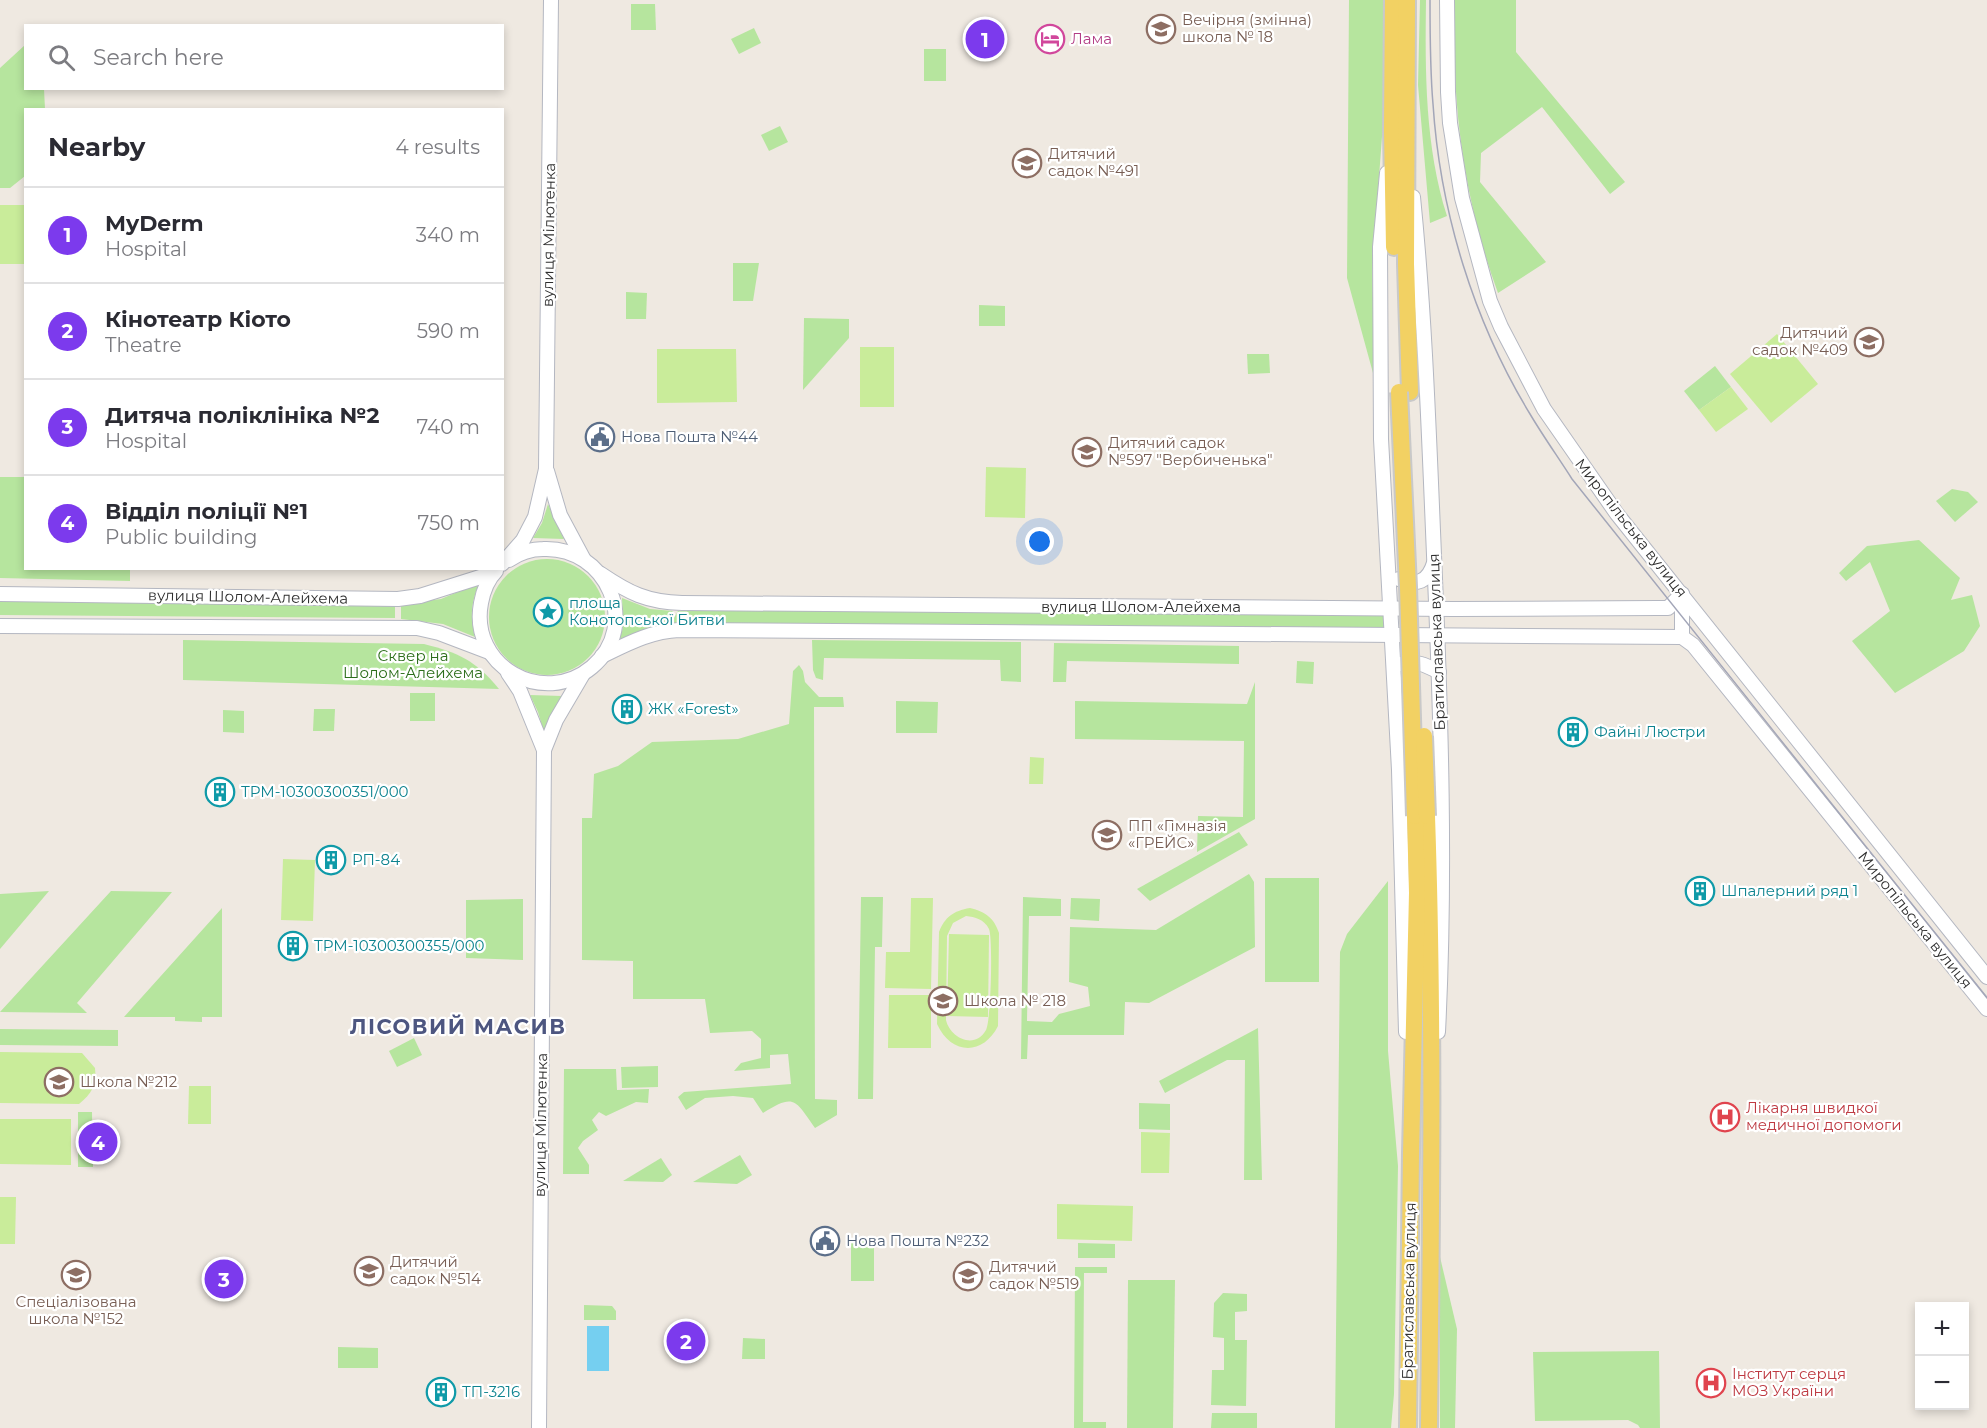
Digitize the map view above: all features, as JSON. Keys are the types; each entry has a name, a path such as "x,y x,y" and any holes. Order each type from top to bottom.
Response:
{"main road":[{"name":"Братиславська вулиця","path":"1393,0 1406,264 1404,392 1421,816 1430,895 1432,1157 1429,1428"},
{"name":"Братиславська вулиця","path":"1399,132 1407,0"},
{"name":"Братиславська вулиця","path":"1408,1428 1410,1153 1421,816"}],"street":[{"name":"вулиця Мілютенка","path":"504,562 522,540 535,517 546,469 551,0"},
{"name":"Миропільська вулиця","path":"1447,0 1448,92 1455,157 1469,228 1490,301 1544,409 1617,514 1987,977"},
{"name":"Братиславська вулиця","path":"1399,132 1419,256 1437,609 1442,952 1432,1157"},
{"name":"Братиславська вулиця","path":"1399,132 1380,247 1381,439 1399,770 1410,1153"},
{"name":"вулиця Мілютенка","path":"546,469 560,515 583,558"},
{"path":"498,570 483,594 479,614 481,633 489,652 507,671 525,680 545,684 565,682 583,674 603,656 612,636 615,615 611,593 601,574 583,558 555,548 533,549 512,557 504,564"},
{"path":"1388,570 1397,579 1413,583 1430,575 1434,563"},
{"name":"вулиця Шолом-Алейхема","path":"0,594 398,598 420,596 493,570"},
{"name":"вулиця Шолом-Алейхема","path":"601,574 642,598 664,602 1086,607 1668,608 1682,594"},
{"path":"1682,594 1682,637"},
{"name":"вулиця Шолом-Алейхема","path":"0,626 417,628 439,633 489,652"},
{"name":"вулиця Шолом-Алейхема","path":"603,656 638,639 663,631 679,630 1682,637"},
{"name":"Миропільська вулиця","path":"1682,637 1693,645 1987,1009"},
{"path":"1393,677 1396,669 1404,663 1414,662 1439,672"},
{"name":"вулиця Мілютенка","path":"507,671 520,691 544,750"},
{"name":"вулиця Мілютенка","path":"538,1428 544,750 556,720 583,674"}],"green space":[{"path":"1349,0 1385,0 1384,110 1372,271 1376,384 1347,278"},
{"path":"1420,0 1426,0 1426,82 1430,136 1447,216 1430,223 1418,85"},
{"path":"1455,0 1516,0 1516,52 1625,182 1610,194 1542,107 1481,153 1480,182 1546,262 1498,293 1481,240 1463,157 1455,73"},
{"path":"631,4 655,4 656,30 631,30"},
{"path":"754,28 761,43 739,54 731,39"},
{"path":"24,46 24,90 44,90 45,108 24,108 24,177 10,188 0,188 0,68"},
{"path":"924,49 946,49 946,81 924,81"},
{"path":"780,126 788,142 769,151 761,135"},
{"path":"0,205 24,205 24,264 0,264"},
{"path":"733,263 759,263 753,301 733,301"},
{"path":"626,292 647,293 646,319 626,319"},
{"path":"979,305 1005,306 1005,326 979,326"},
{"path":"804,318 849,319 849,338 803,390"},
{"path":"1777,334 1818,384 1771,423 1730,374"},
{"path":"860,347 894,347 894,407 860,407"},
{"path":"657,349 736,349 737,402 657,403"},
{"path":"1247,354 1269,354 1270,373 1248,374"},
{"path":"1715,366 1731,387 1699,410 1684,391"},
{"path":"1731,387 1748,409 1716,432 1699,410"},
{"path":"986,467 1026,468 1025,518 985,517"},
{"path":"0,477 24,477 24,570 130,570 130,581 0,578"},
{"path":"1952,489 1968,492 1978,502 1955,522 1936,501"},
{"path":"548,504 564,539 533,538 542,523"},
{"path":"1919,540 1960,578 1951,600 1972,595 1980,626 1964,651 1895,693 1852,641 1890,611 1870,562 1846,581 1839,573 1867,546"},
{"path":"547,559 569,563 588,576 601,595 605,617 601,639 588,658 569,671 547,675 525,671 506,658 493,639 489,617 493,595 506,576 525,563"},
{"path":"479,583 472,610 475,637 443,624 401,619 401,604 441,599"},
{"path":"622,598 650,609 673,611 665,625 640,631 618,643 623,628"},
{"path":"0,600 395,605 395,618 0,615"},
{"path":"880,604 1390,608 1391,635 670,625 678,611"},
{"name":"Сквер на Шолом-Алейхема","path":"183,640 424,644 466,659 482,671 499,689 183,680"},
{"path":"812,640 1021,642 1021,682 1001,681 1000,660 824,658 823,680 816,678 813,670"},
{"path":"1054,643 1239,646 1239,664 1067,661 1066,682 1053,682"},
{"path":"1297,661 1314,662 1313,684 1296,683"},
{"path":"799,665 805,682 819,697 843,697 844,707 814,707 815,1099 837,1100 837,1115 815,1128 794,1102 782,1103 763,1113 753,1098 733,1096 705,1098 686,1110 678,1097 684,1092 791,1084 788,1054 770,1055 770,1068 734,1071 741,1063 761,1058 761,1039 752,1031 710,1033 705,999 633,999 633,961 582,960 582,818 592,818 594,774 618,766 652,742 738,739 789,724 793,671"},
{"path":"1255,682 1255,819 1197,852 1198,816 1243,817 1244,741 1075,739 1075,701 1247,704"},
{"path":"410,693 435,693 435,721 410,721"},
{"path":"530,695 562,696 545,736 538,712"},
{"path":"896,701 938,702 937,733 896,733"},
{"path":"314,709 335,709 334,731 313,731"},
{"path":"223,710 244,711 244,733 223,732"},
{"path":"1030,757 1044,758 1043,784 1029,784"},
{"path":"1239,832 1248,845 1150,901 1137,889"},
{"path":"283,859 315,860 313,921 281,920"},
{"path":"1249,874 1254,882 1255,947 1149,1003 1125,1002 1124,1035 1028,1035 1027,1059 1021,1059 1023,897 1061,899 1061,916 1029,916 1027,1021 1052,1022 1059,1014 1090,1006 1088,987 1069,982 1070,927 1156,930"},
{"path":"1265,878 1319,878 1319,982 1265,982"},
{"path":"1388,881 1388,1051 1398,1166 1394,1394 1391,1428 1335,1428 1340,952 1347,934"},
{"path":"49,891 0,949 0,894"},
{"path":"111,891 172,892 77,1003 87,1013 0,1012"},
{"path":"861,897 883,897 882,947 875,947 873,1099 858,1099"},
{"path":"911,898 933,898 931,989 885,988 886,952 910,952"},
{"path":"1071,898 1100,899 1099,921 1070,919"},
{"path":"523,899 523,960 466,958 466,900"},
{"path":"222,908 222,1017 202,1017 202,1022 175,1021 175,1017 124,1017"},
{"path":"964,909 981,911 995,923 999,933 998,1026 984,1043 967,1048 950,1042 937,1024 939,932 950,916","holes":["966,916 982,921 989,929 991,963 988,1023 981,1036 970,1040 963,1039 952,1032 946,1020 947,936 953,923"]},
{"path":"949,934 989,935 988,1017 947,1016"},
{"path":"889,995 931,995 931,1048 888,1048"},
{"path":"1258,1028 1262,1180 1244,1180 1245,1060 1227,1060 1165,1093 1159,1081"},
{"path":"0,1029 118,1030 118,1046 0,1045"},
{"path":"414,1038 422,1055 397,1067 389,1051"},
{"path":"0,1052 82,1053 95,1068 94,1084 79,1104 0,1103"},
{"path":"658,1066 658,1087 622,1088 621,1067"},
{"path":"564,1069 616,1069 617,1090 649,1089 648,1103 636,1102 606,1116 599,1112 592,1120 598,1130 583,1141 578,1148 589,1165 589,1174 563,1174"},
{"path":"189,1086 211,1086 211,1124 188,1124"},
{"path":"1139,1103 1170,1104 1170,1130 1139,1129"},
{"path":"78,1112 92,1112 93,1167 78,1167"},
{"path":"0,1119 71,1119 71,1165 0,1164"},
{"path":"1141,1132 1170,1133 1169,1173 1141,1173"},
{"path":"740,1155 752,1175 737,1184 693,1182"},
{"path":"661,1158 672,1175 663,1182 623,1181"},
{"path":"0,1197 16,1197 15,1244 0,1244"},
{"path":"1057,1204 1133,1206 1132,1241 1057,1239"},
{"path":"851,1240 874,1240 874,1281 851,1281"},
{"path":"1078,1243 1115,1244 1115,1258 1078,1258"},
{"path":"1440,1257 1457,1329 1455,1428 1440,1428"},
{"path":"1075,1267 1107,1267 1107,1273 1084,1273 1083,1422 1106,1422 1106,1428 1074,1428"},
{"path":"1128,1280 1175,1280 1173,1428 1127,1428"},
{"path":"1223,1293 1247,1294 1247,1311 1235,1312 1235,1340 1247,1340 1246,1406 1211,1405 1212,1370 1224,1370 1224,1338 1213,1337 1214,1303"},
{"path":"584,1305 612,1306 616,1311 616,1320 584,1320"},
{"path":"743,1338 765,1339 765,1359 742,1359"},
{"path":"338,1347 378,1348 378,1368 338,1368"},
{"path":"1659,1351 1660,1428 1640,1428 1628,1420 1535,1421 1533,1352"},
{"path":"1212,1413 1257,1413 1257,1428 1211,1428"}],"water":[{"path":"587,1326 609,1326 609,1371 587,1371"}],"tram line":[{"path":"1430,0 1432,91 1443,185 1463,265 1492,342 1510,379 1572,479 1987,998"}],"place":[{"name":"Вечірня (змінна) школа № 18","path":"1161,29"},
{"name":"MyDerm","path":"985,39"},
{"name":"Лама","path":"1050,39"},
{"name":"Дитячий садок №491","path":"1027,163"},
{"name":"Дитячий садок №409","path":"1869,342"},
{"name":"Нова Пошта №44","path":"600,437"},
{"name":"Дитячий садок №597 \"Вербиченька\"","path":"1087,452"},
{"name":"площа Конотопської Битви","path":"548,612"},
{"name":"ЖК «Forest»","path":"627,709"},
{"name":"Файні Люстри","path":"1573,732"},
{"name":"ТРМ-10300300351/000","path":"220,792"},
{"name":"ПП «Гімназія «ГРЕЙС»","path":"1107,835"},
{"name":"РП-84","path":"331,860"},
{"name":"Шпалерний ряд 1","path":"1700,891"},
{"name":"ТРМ-10300300355/000","path":"293,946"},
{"name":"Школа № 218","path":"943,1001"},
{"name":"Школа №212","path":"59,1082"},
{"name":"Лікарня швидкої медичної допомоги","path":"1725,1117"},
{"name":"Відділ поліції №1","path":"98,1142"},
{"name":"Нова Пошта №232","path":"825,1241"},
{"name":"Дитячий садок №514","path":"369,1271"},
{"name":"Спеціалізована школа №152","path":"76,1275"},
{"name":"Дитячий садок №519","path":"968,1276"},
{"name":"Дитяча поліклініка №2","path":"224,1279"},
{"name":"Кінотеатр Кіото","path":"686,1341"},
{"name":"Інститут серця МОЗ України","path":"1711,1383"},
{"name":"ТП-3216","path":"441,1392"}],"district":[{"name":"ЛІСОВИЙ МАСИВ","path":"458,1027"}]}
